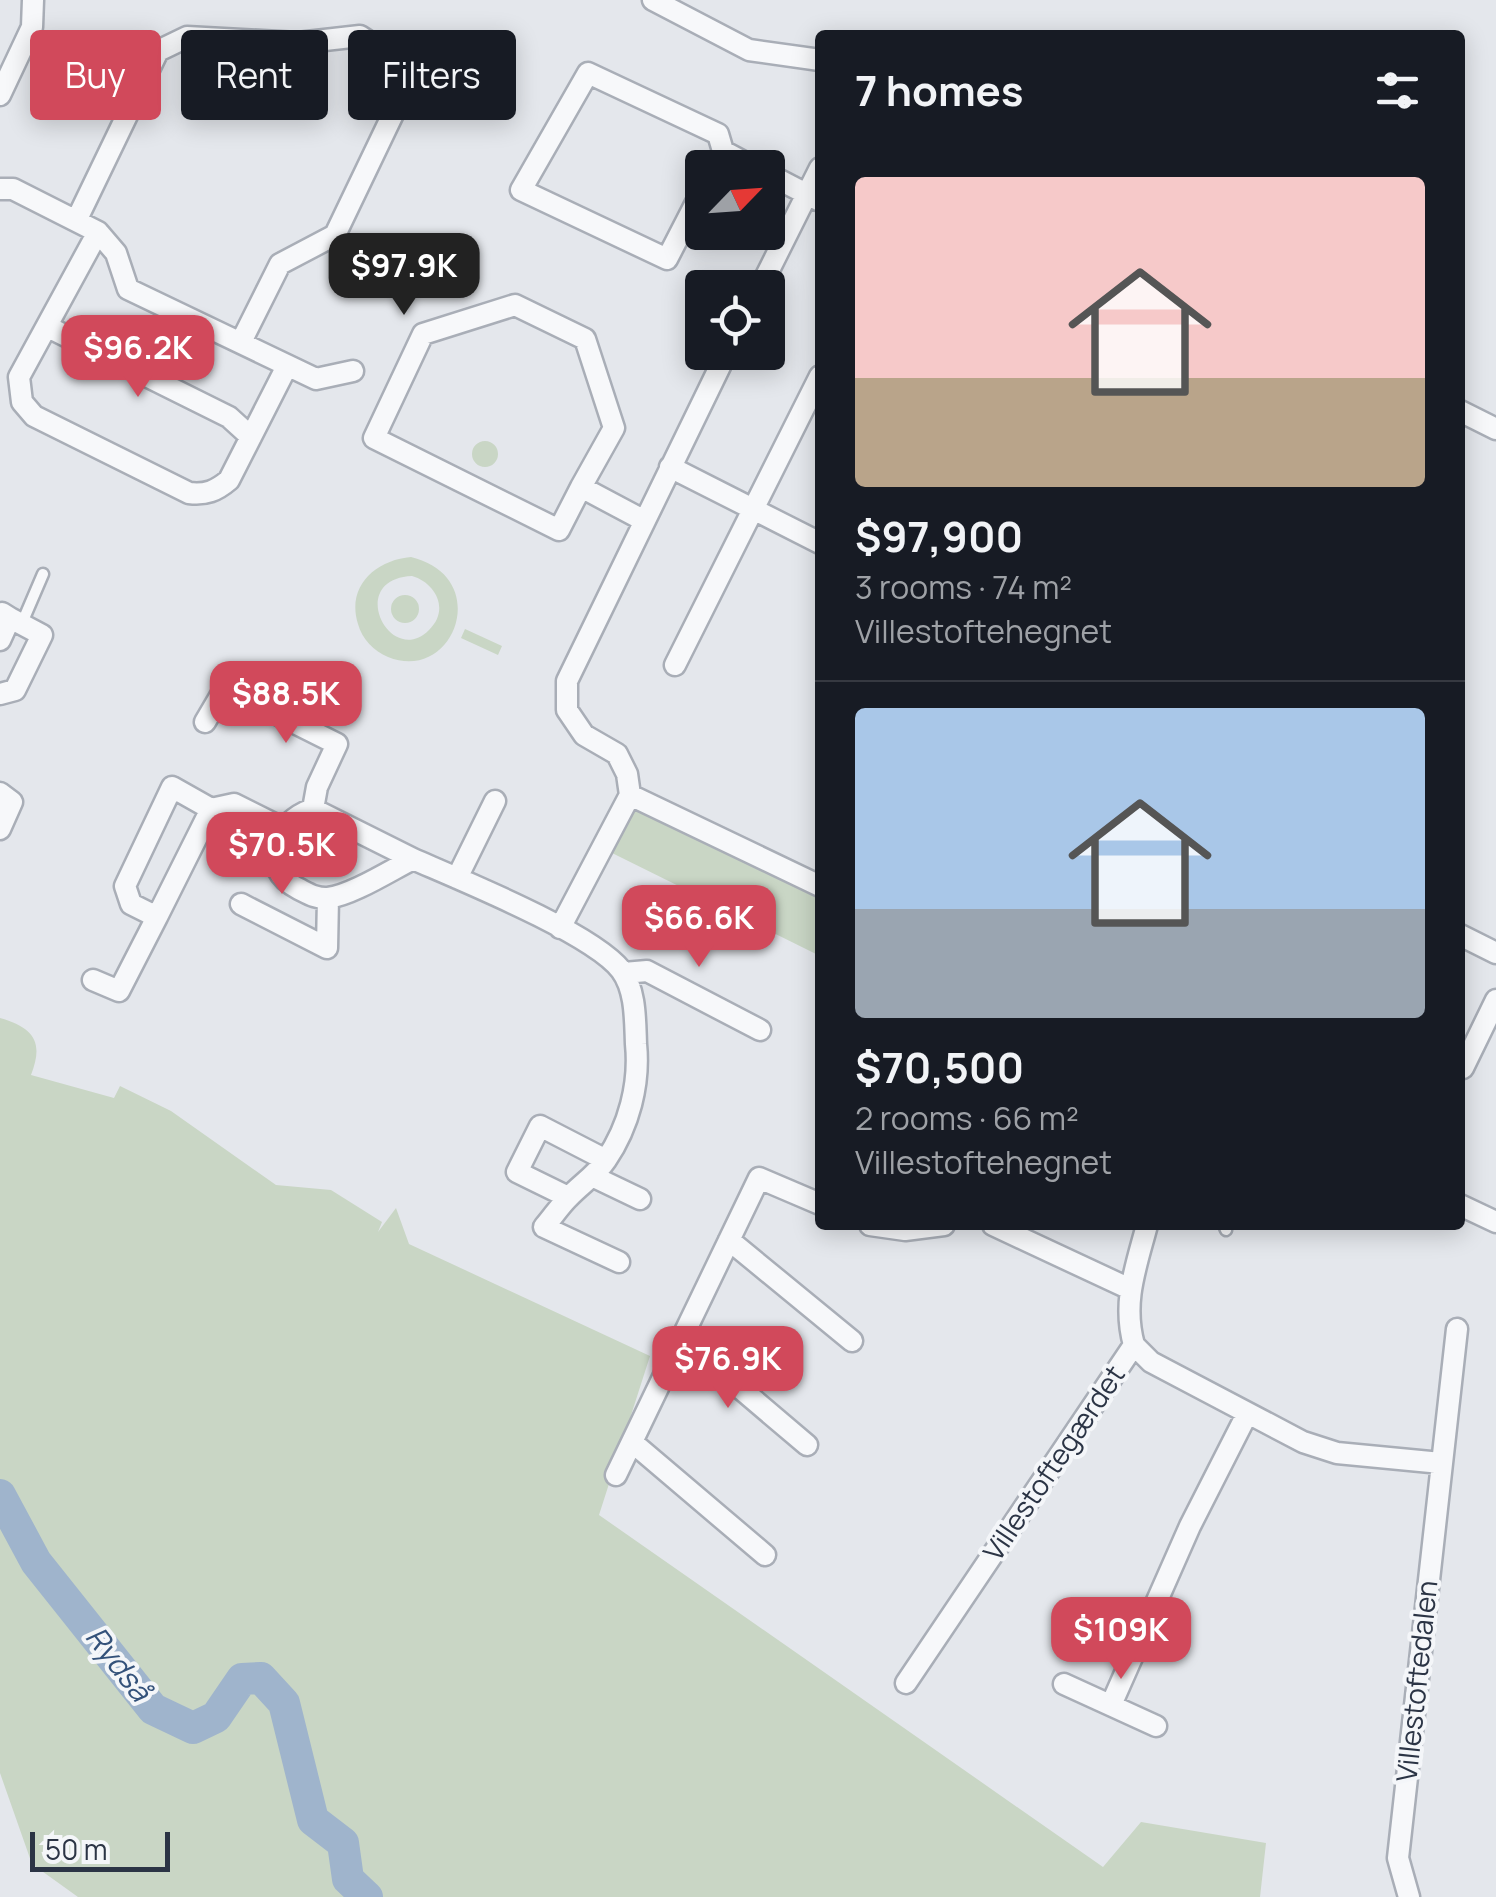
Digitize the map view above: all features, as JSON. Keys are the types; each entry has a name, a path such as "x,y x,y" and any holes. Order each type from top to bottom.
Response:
{"street":[{"path":"0,95 32,27 33,0"},
{"path":"653,0 749,50 815,59"},
{"path":"77,219 158,51 187,36 298,43 360,36 392,57 400,66 405,89 335,235 280,264 241,342"},
{"path":"685,224 667,258 521,190 588,73 718,134 719,150"},
{"path":"770,270 813,197 785,183"},
{"path":"0,189 13,189 77,219 109,240 128,289 316,379 353,370"},
{"path":"98,232 19,378 22,402 34,416 189,493 202,494 229,480 287,366"},
{"path":"516,304 585,339 614,428 581,488 559,530 374,438 423,334 516,304"},
{"path":"48,327 228,417 251,438"},
{"path":"560,928 630,795 627,774 617,754 584,735 567,710 566,681 718,370"},
{"path":"674,666 815,386"},
{"path":"1465,414 1496,429"},
{"path":"670,467 815,541"},
{"path":"581,488 644,520"},
{"path":"0,640 11,618 42,635 15,690 0,694"},
{"path":"205,722 225,688 338,744 316,787 312,809"},
{"path":"157,917 131,904 125,886 172,787 211,808 234,804 284,828"},
{"path":"0,794 12,802 0,829"},
{"path":"630,795 815,884"},
{"path":"457,878 495,801"},
{"path":"94,980 119,992 211,808"},
{"path":"312,809 293,818 284,828 273,853 275,869 285,882 317,898 328,898 413,858"},
{"path":"312,809 560,928 606,954 624,973 633,1000 638,1061 626,1122 599,1168 568,1197 544,1228 619,1262"},
{"path":"241,904 327,948 328,898"},
{"path":"1465,938 1496,954"},
{"path":"624,973 647,972 760,1030"},
{"path":"1465,1064 1496,1000"},
{"path":"568,1197 517,1172 540,1126 640,1199"},
{"path":"616,1475 758,1178 815,1202"},
{"path":"1465,1207 1496,1222"},
{"path":"1004,1230 1130,1290"},
{"name":"Villestoftegærdet","path":"906,1683 1134,1345 1127,1320 1130,1290 1146,1230"},
{"path":"729,1240 852,1340"},
{"name":"Villestoftedalen","path":"1409,1897 1398,1858 1457,1328"},
{"path":"681,1338 807,1445"},
{"path":"1134,1345 1151,1362 1303,1442 1337,1453 1441,1463"},
{"path":"1111,1705 1190,1526 1246,1414"},
{"path":"632,1442 765,1555"},
{"path":"1064,1684 1156,1726"}],"lane":[{"path":"11,618 43,574"}],"green space":[{"path":"485,441 494,445 498,454 494,463 485,467 476,463 472,454 476,445"},
{"path":"411,557 437,568 452,585 458,605 455,625 446,642 431,656 411,661 388,657 373,648 360,629 355,610 360,587 367,577 398,559","holes":["412,576 437,598 439,614 429,630 414,639 400,638 381,619 381,591 392,581"]},
{"path":"405,595 415,599 419,609 415,619 405,623 395,619 391,609 395,599"},
{"path":"465,629 502,646 498,655 461,638"},
{"path":"634,803 815,892 815,954 610,852"},
{"path":"0,1018 21,1026 33,1038 36,1054 31,1075 114,1098 120,1086 171,1111 276,1185 331,1190 382,1222 378,1232 396,1208 409,1244 650,1356 599,1515 1103,1867 1141,1822 1266,1843 1260,1897 78,1897 32,1864 0,1773"}],"waterway":[{"name":"Rydså","path":"0,1495 36,1562 153,1709 193,1728 216,1717 242,1679 261,1678 284,1703 313,1820 343,1843 348,1879 367,1897"}]}
